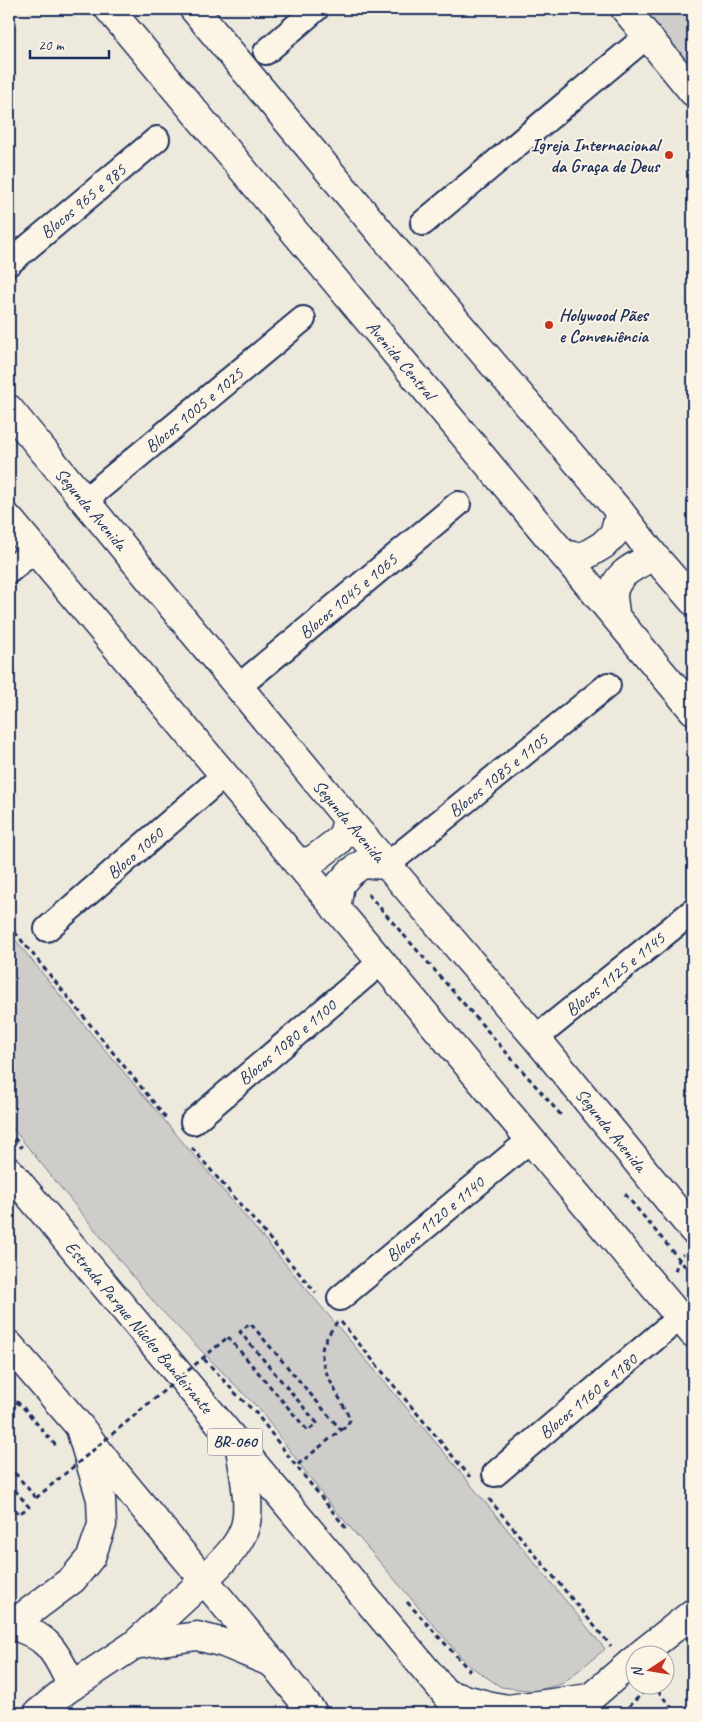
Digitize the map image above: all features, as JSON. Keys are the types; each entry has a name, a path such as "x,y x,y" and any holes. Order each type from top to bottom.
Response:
{"main road":[{"name":"Avenida Central","path":"109,9 693,710"},
{"path":"194,9 390,244 620,512 654,556 693,601"},
{"path":"624,9 693,92"},
{"name":"Segunda Avenida","path":"9,409 393,873 536,1038 689,1231"},
{"path":"563,554 578,557 588,554 603,545 614,534 620,512"},
{"path":"9,519 296,863 679,1316"},
{"path":"615,615 613,595 617,581 627,571 654,556"},
{"path":"296,863 313,860 338,841 344,832 347,818"},
{"path":"344,918 340,884 350,873 361,865 371,864 393,873"},
{"name":"Estrada Parque Núcleo Bandeirante","path":"17,1162 240,1448 454,1704"},
{"path":"9,1345 80,1427 107,1463 313,1713"},
{"path":"10,1626 73,1579 90,1557 102,1525 101,1499 80,1427"},
{"path":"38,1713 66,1690 134,1645 204,1580 234,1548 244,1531 248,1509 240,1448"},
{"path":"654,1644 693,1613"},
{"path":"10,1626 38,1635 50,1646 69,1680 66,1690"},
{"path":"134,1645 197,1636 224,1643 273,1663"},
{"path":"454,1704 508,1709 587,1706 624,1670"}],"street":[{"path":"266,52 316,9"},
{"path":"423,223 647,36"},
{"name":"Blocos 965 e 985","path":"9,264 156,139"},
{"name":"Blocos 1005 e 1025","path":"84,501 304,319"},
{"name":"Blocos 1045 e 1065","path":"238,687 458,504"},
{"path":"9,571 35,550"},
{"name":"Blocos 1085 e 1105","path":"393,873 608,685"},
{"name":"Bloco 1060","path":"47,930 224,776"},
{"name":"Blocos 1125 e 1145","path":"536,1038 693,911"},
{"name":"Blocos 1080 e 1100","path":"193,1122 381,962"},
{"name":"Blocos 1120 e 1140","path":"339,1309 530,1140"},
{"name":"Blocos 1160 e 1180","path":"495,1474 679,1316"}],"path":[{"path":"350,873 563,1117"},
{"path":"380,908 393,873"},
{"path":"344,918 380,908"},
{"path":"9,1130 17,1162"},
{"path":"625,1194 693,1276"},
{"path":"679,1316 679,1260 689,1231"},
{"path":"296,1466 347,1426 350,1420 326,1373 321,1356 323,1345 339,1309"},
{"path":"9,1466 36,1498 228,1337 308,1431 317,1423 240,1332 250,1323 341,1430"},
{"path":"196,1352 256,1413 349,1532"},
{"path":"9,1483 29,1507 19,1514 9,1502"},
{"path":"405,1599 474,1675"},
{"path":"622,1713 642,1694"},
{"path":"660,1694 676,1713"}],"shaded area":[{"path":"637,9 693,9 693,75"},
{"path":"9,932 90,1032 458,1469 605,1649 562,1684 535,1691 501,1687 467,1664 325,1498 259,1409 157,1306 9,1124"}],"place":[{"name":"Igreja Internacional da Graça de Deus","path":"669,155"},
{"name":"Holywood Pães e Conveniência","path":"549,325"}]}
